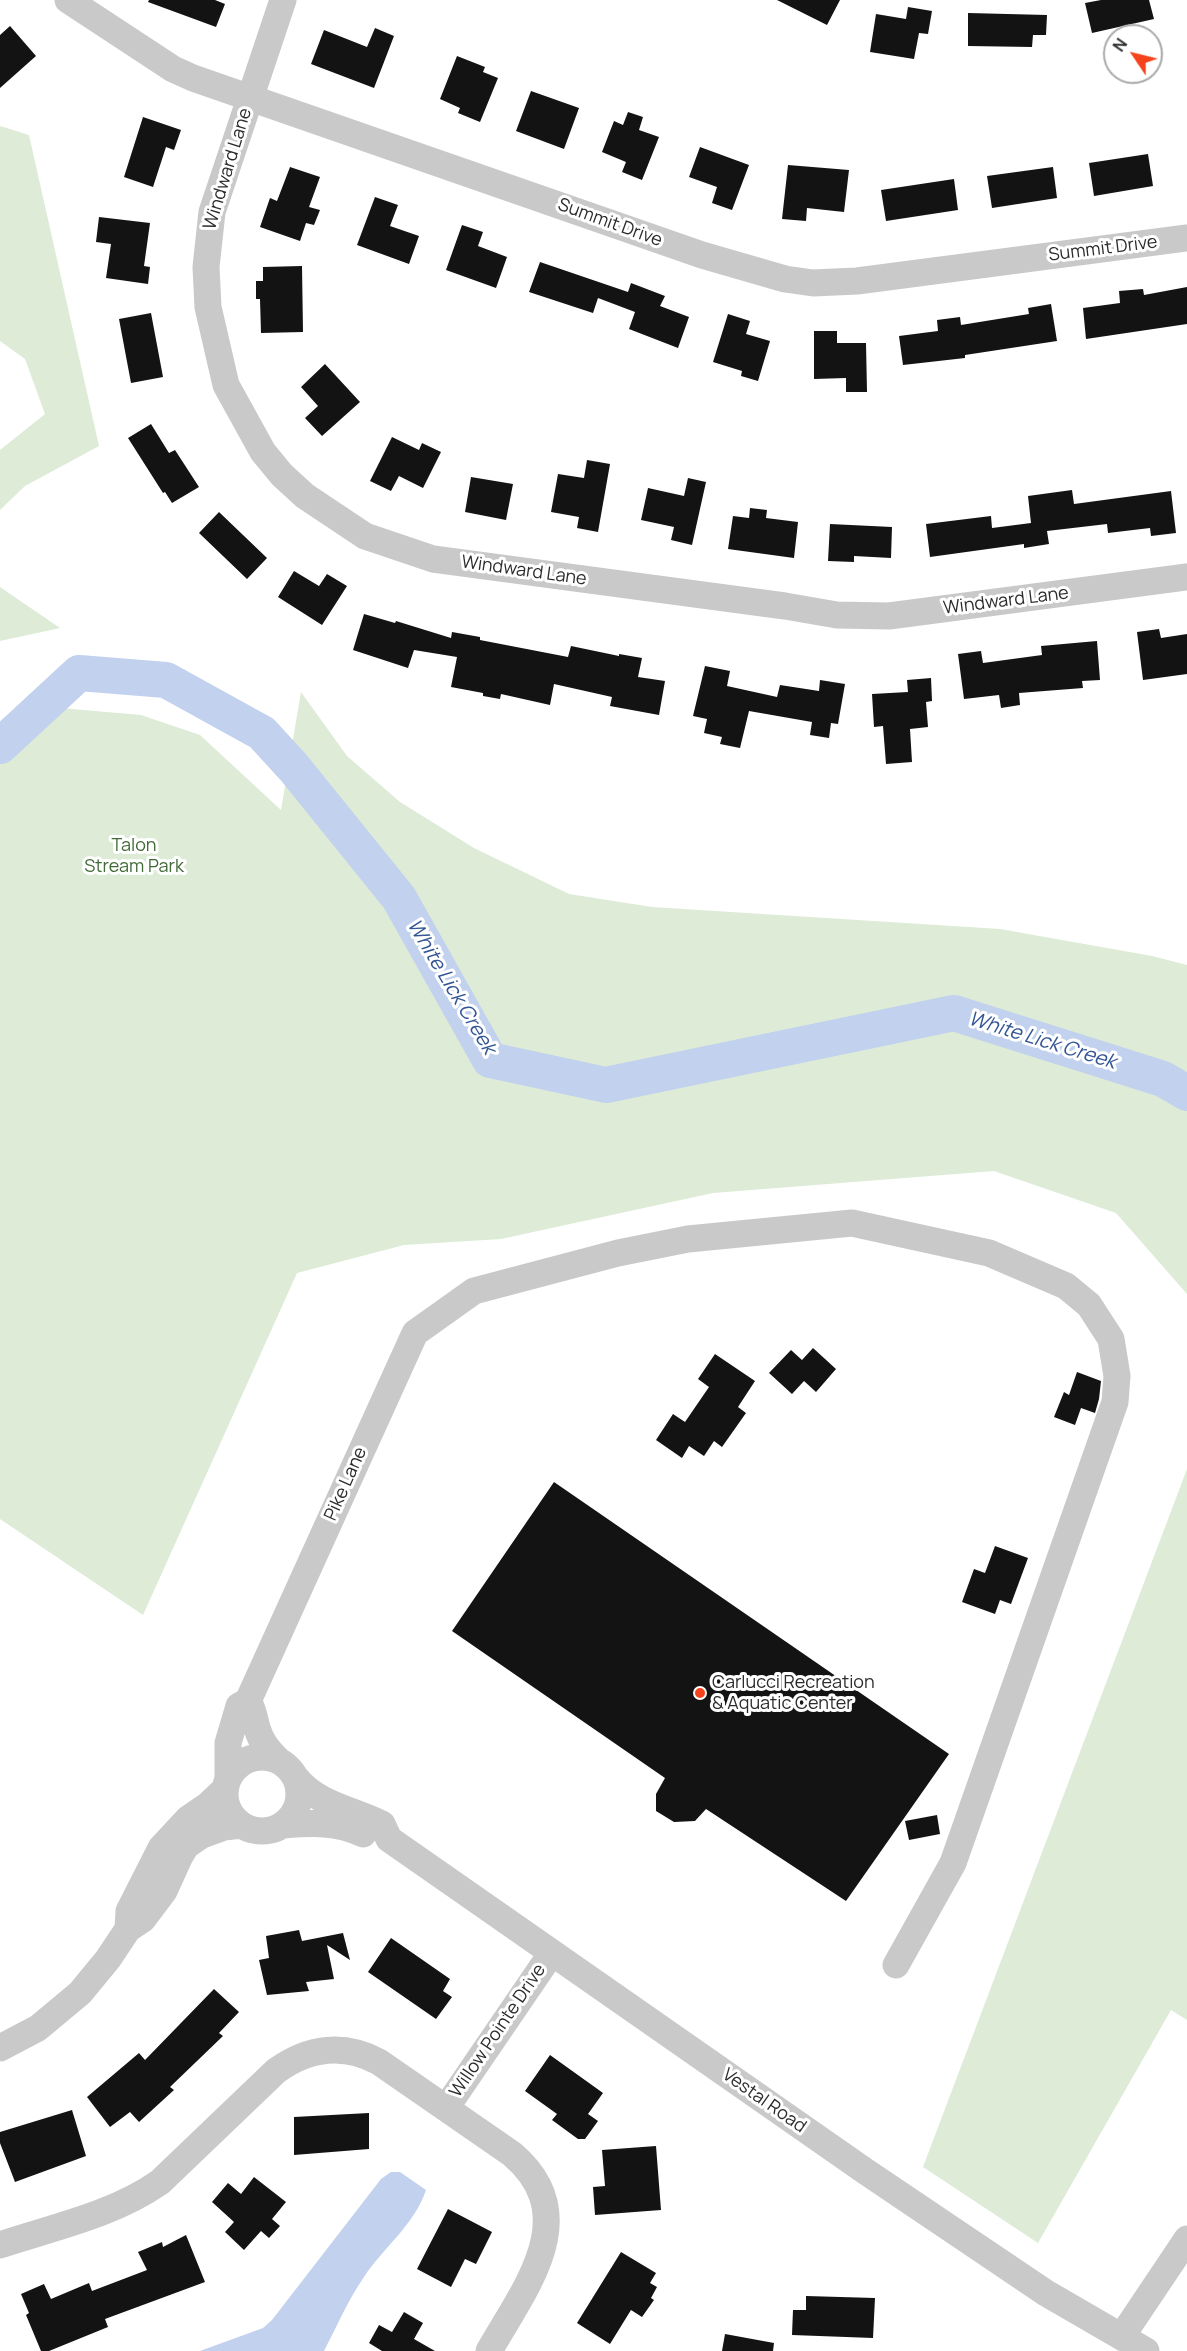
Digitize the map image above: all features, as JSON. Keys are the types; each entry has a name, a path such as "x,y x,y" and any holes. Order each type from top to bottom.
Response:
{"street":[{"name":"Summit Drive","path":"68,0 172,69 249,98 702,255 785,279 813,284 857,280 1187,238"},
{"name":"Windward Lane","path":"283,0 212,212 207,242 208,307 226,385 263,452 282,475 305,496 365,536 433,559 837,615 889,616 1187,577"},
{"name":"Pike Lane","path":"227,1783 227,1755 232,1722 238,1706 248,1701 415,1333 474,1291 618,1253 688,1239 852,1223 989,1253 1066,1286 1089,1305 1111,1339 1117,1376 1115,1402 953,1863 896,1965"},
{"path":"227,1783 224,1798 228,1811 248,1829 261,1831 282,1825 297,1807 299,1798 287,1769 262,1742 254,1709 248,1701"},
{"path":"128,1929 129,1911 161,1848 188,1819 207,1806 227,1783 237,1766 247,1759 260,1756 287,1769"},
{"name":"Vestal Road","path":"287,1769 304,1788 321,1800 382,1824 389,1839 845,2157 1046,2293 1146,2351"},
{"name":"Vestal Road","path":"282,1825 321,1822 357,1831 372,1839 389,1839"},
{"path":"0,2048 38,2028 60,2012 102,1967 128,1929 143,1919 164,1890 186,1846 202,1835 224,1827 242,1825"},
{"name":"Willow Pointe Drive","path":"446,2108 551,1954"},
{"path":"0,2245 116,2207 146,2192 186,2159 288,2062 308,2053 345,2050 366,2055 518,2159 529,2171 540,2192 546,2216 546,2240 539,2263 489,2351"},
{"path":"1122,2336 1187,2239"}],"green space":[{"path":"0,126 29,135 99,446 25,486 0,510 0,450 45,414 25,359 0,341"},
{"path":"0,587 60,628 0,641"},
{"name":"Talon Stream Park","path":"301,692 347,756 400,802 474,848 569,894 652,907 1000,929 1152,956 1187,965 1187,1294 1116,1213 994,1171 713,1193 501,1239 404,1245 297,1273 143,1615 0,1519 0,761 61,708 141,715 200,735 281,810"},
{"path":"1187,1469 1187,2020 1171,2010 1038,2243 923,2167"}],"water":[{"path":"391,2172 400,2172 426,2190 414,2214 358,2286 324,2351 200,2351 263,2328 272,2320 381,2179"}],"building":[{"path":"149,0 215,0 225,4 216,27 148,2"},
{"path":"777,0 840,0 827,25"},
{"path":"1101,0 1149,0 1154,19 1132,24 1103,24 1103,31 1092,33 1085,3"},
{"path":"908,7 932,11 928,34 919,33 914,59 870,52 876,14 906,19"},
{"path":"968,13 1047,15 1046,35 1033,35 1032,47 968,46"},
{"path":"10,26 36,56 0,88 0,35"},
{"path":"375,28 394,36 374,88 311,64 324,30 367,47"},
{"path":"457,56 485,67 483,72 498,78 480,122 458,113 460,108 440,99"},
{"path":"531,91 579,108 564,149 516,131"},
{"path":"628,112 643,117 639,130 659,137 642,180 622,172 626,162 602,152 614,121 623,125"},
{"path":"143,117 181,130 174,150 166,147 153,187 124,177"},
{"path":"700,147 749,165 732,210 712,203 717,187 689,177"},
{"path":"1148,154 1153,186 1094,196 1089,163"},
{"path":"788,165 849,170 844,212 807,208 806,221 782,219"},
{"path":"290,167 320,177 309,207 320,210 314,225 306,223 300,241 260,227 270,198 277,201"},
{"path":"1053,167 1057,198 992,208 987,176"},
{"path":"954,179 958,210 886,221 881,190"},
{"path":"375,197 398,205 390,226 419,236 409,264 357,245"},
{"path":"99,217 150,223 144,266 150,267 148,284 106,278 111,244 96,242"},
{"path":"462,225 483,232 478,246 507,257 496,288 446,270"},
{"path":"540,262 628,292 631,283 665,296 660,306 689,317 678,348 629,329 635,312 598,298 593,313 529,292"},
{"path":"302,266 303,332 261,333 260,299 256,299 256,281 263,281 263,267"},
{"path":"1187,287 1187,324 1086,339 1083,308 1120,303 1119,291 1143,289 1144,295"},
{"path":"1051,304 1057,341 965,355 965,358 903,365 899,336 938,331 937,320 960,317 961,325 1029,314 1028,308"},
{"path":"151,313 163,377 131,383 119,319"},
{"path":"728,314 750,321 746,334 770,341 758,381 741,376 742,371 713,362"},
{"path":"814,331 837,331 837,343 866,343 867,392 846,392 846,378 814,379"},
{"path":"325,364 360,402 322,436 305,418 318,406 301,387"},
{"path":"151,424 169,453 175,450 199,487 172,503 165,492 163,493 128,438"},
{"path":"392,437 419,450 422,443 441,452 423,488 399,476 391,491 370,481"},
{"path":"587,460 610,464 598,532 577,528 579,517 551,512 558,474 584,478"},
{"path":"471,477 513,484 506,520 465,512"},
{"path":"688,478 706,482 692,545 671,540 674,527 641,520 648,488 684,496"},
{"path":"1072,490 1074,504 1171,491 1176,533 1151,536 1150,528 1108,533 1107,524 1047,531 1049,544 1024,548 1024,544 930,557 926,524 991,516 992,528 1031,523 1028,496"},
{"path":"750,508 767,510 766,518 798,522 794,558 728,549 733,516 749,518"},
{"path":"219,512 267,558 247,579 199,533"},
{"path":"830,524 892,527 891,558 854,556 854,562 828,561"},
{"path":"294,571 319,586 327,574 347,586 322,625 278,597"},
{"path":"364,614 451,638 452,632 480,637 480,640 568,657 571,646 619,656 619,654 642,658 638,677 665,681 659,715 610,706 612,697 554,684 550,705 501,694 500,699 483,696 483,693 451,687 457,657 414,650 408,668 353,650"},
{"path":"1159,629 1161,638 1187,634 1187,674 1143,680 1137,632"},
{"path":"1097,641 1100,680 1082,681 1083,688 1019,693 1020,705 1001,708 999,695 964,699 958,654 981,651 983,663 1042,655 1041,646"},
{"path":"705,666 730,671 727,686 777,697 780,685 819,691 820,680 845,684 838,724 831,723 829,738 810,735 812,722 749,711 740,748 720,744 722,737 704,733 707,719 693,716"},
{"path":"931,678 932,701 926,702 928,727 910,729 912,762 886,764 883,726 874,727 872,694 908,692 907,680"},
{"path":"813,1348 836,1369 816,1392 804,1381 792,1394 769,1373 791,1350 802,1360"},
{"path":"715,1354 755,1381 738,1407 746,1413 722,1447 714,1441 704,1456 689,1446 682,1458 656,1440 673,1414 685,1422 709,1387 698,1379"},
{"path":"1077,1372 1101,1381 1095,1413 1081,1408 1075,1425 1054,1417 1064,1392 1069,1395"},
{"name":"Carlucci Recreation & Aquatic Center","path":"554,1482 949,1754 846,1901 706,1809 695,1821 674,1822 656,1811 656,1794 665,1778 452,1631"},
{"path":"995,1546 1028,1558 1011,1604 1000,1600 995,1614 962,1602 974,1569 985,1573"},
{"path":"937,1815 940,1834 909,1840 905,1821"},
{"path":"299,1930 302,1941 343,1933 350,1960 327,1945 334,1979 306,1982 309,1991 267,1995 259,1960 269,1958 266,1936"},
{"path":"391,1938 450,1979 443,1991 452,1997 436,2019 368,1972"},
{"path":"214,1989 239,2012 219,2033 223,2036 170,2087 174,2090 139,2122 130,2112 110,2127 87,2097 139,2053 145,2060"},
{"path":"550,2055 603,2093 588,2114 598,2121 585,2139 578,2139 552,2120 557,2114 525,2091"},
{"path":"72,2110 86,2156 15,2182 0,2143 0,2132"},
{"path":"369,2113 369,2149 294,2155 294,2117"},
{"path":"656,2146 661,2210 595,2215 593,2187 605,2186 602,2150"},
{"path":"254,2177 286,2202 272,2219 280,2226 269,2238 261,2231 244,2250 225,2232 234,2222 212,2202 228,2183 241,2194"},
{"path":"448,2209 492,2232 476,2264 465,2259 451,2287 417,2269"},
{"path":"186,2235 205,2282 105,2319 108,2327 49,2351 41,2351 26,2315 29,2313 21,2294 44,2284 51,2299 89,2283 92,2291 147,2270 138,2252 162,2242 163,2247"},
{"path":"621,2252 656,2273 650,2283 657,2287 651,2298 654,2300 642,2317 631,2310 610,2344 577,2323"},
{"path":"806,2296 875,2298 873,2338 792,2335 793,2310 806,2310"},
{"path":"404,2312 423,2323 414,2339 435,2351 382,2351 369,2343 379,2325 392,2332"},
{"path":"725,2334 774,2343 773,2351 722,2351"}],"waterway":[{"name":"White Lick Creek","path":"0,746 79,673 166,680 262,733 294,768 399,898 490,1060 606,1085 954,1013 1163,1079 1187,1093"}],"place":[{"name":"Carlucci Recreation & Aquatic Center","path":"700,1693"}]}
